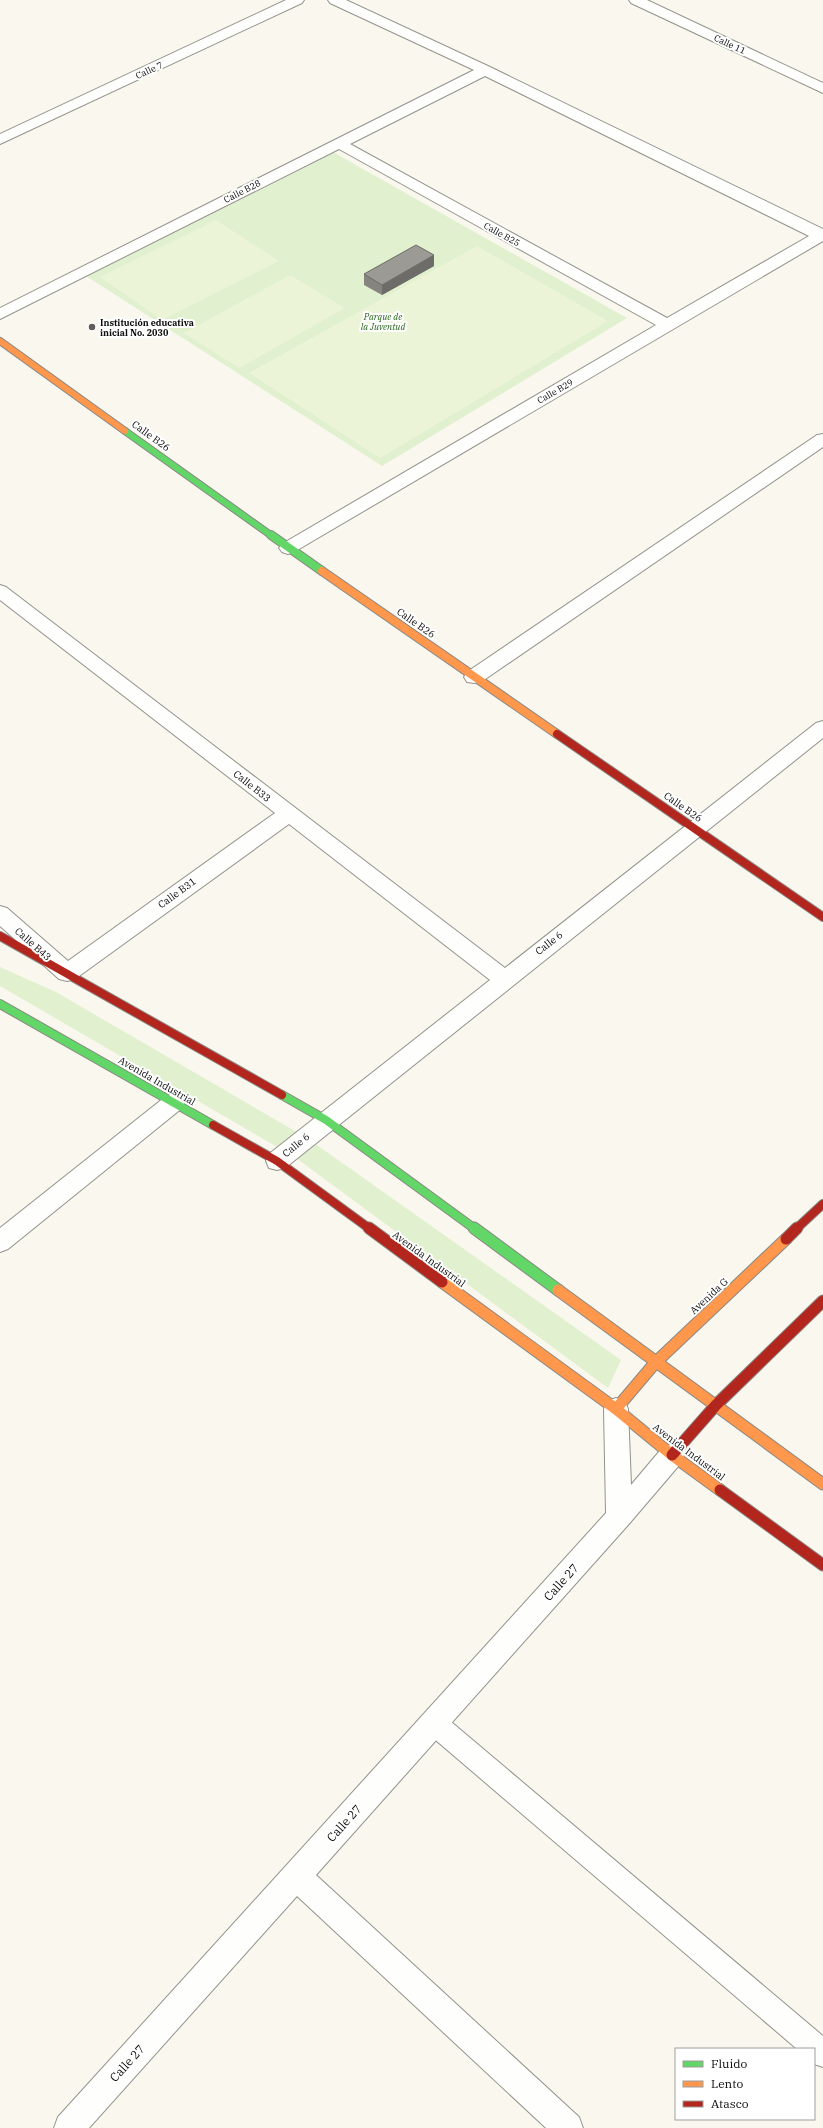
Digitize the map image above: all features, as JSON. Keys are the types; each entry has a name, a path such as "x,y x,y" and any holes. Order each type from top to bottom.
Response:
{"main road":[{"name":"Calle B26","path":"0,341 288,548 823,917"},
{"path":"0,936 326,1120 655,1363 716,1405 823,1484"},
{"name":"Avenida Industrial","path":"0,1004 173,1103 277,1160 616,1409 672,1454 823,1565"},
{"name":"Avenida G","path":"616,1409 655,1363 823,1204"},
{"path":"672,1454 716,1405 823,1301"}],"street":[{"name":"Calle 7","path":"0,140 298,0"},
{"path":"335,0 485,70 821,235"},
{"name":"Calle 11","path":"636,0 823,89"},
{"name":"Calle B28","path":"0,314 485,70"},
{"name":"Calle B25","path":"338,143 667,325"},
{"name":"Calle B29","path":"288,548 821,235"},
{"path":"474,677 823,438"},
{"name":"Calle B33","path":"0,591 504,979"},
{"name":"Calle 6","path":"277,1160 694,828 823,728"},
{"name":"Calle B31","path":"67,973 288,814"},
{"name":"Calle B43","path":"0,914 67,973"},
{"path":"0,1242 173,1103"},
{"path":"616,1409 619,1517"},
{"name":"Calle 27","path":"69,2128 619,1517 672,1454"},
{"path":"296,1876 568,2128"}],"lane":[{"path":"434,1723 823,2054"}],"green space":[{"name":"Parque de la Juventud","path":"333,152 627,318 382,466 86,276"},
{"path":"216,220 279,261 162,320 100,277"},
{"path":"477,246 608,321 380,458 249,373"},
{"path":"290,275 345,308 239,368 184,333"},
{"path":"0,967 56,992 307,1138 621,1360 608,1388 296,1158 0,986"}],"building":[{"path":"416,245 434,255 382,285 364,274"}],"traffic: fast":[{"path":"125,431 322,571"},
{"path":"0,1004 213,1125"},
{"path":"282,1095 326,1120 558,1290"}],"traffic: slow":[{"path":"0,341 125,431"},
{"path":"322,571 557,734"},
{"path":"616,1409 655,1363 786,1239"},
{"path":"442,1282 616,1409 672,1455 720,1490"},
{"path":"558,1290 823,1484"}],"traffic: jam":[{"path":"557,734 823,917"},
{"path":"0,936 282,1095"},
{"path":"213,1125 277,1161 442,1282"},
{"path":"786,1239 823,1204"},
{"path":"672,1455 716,1405 823,1301"},
{"path":"720,1490 823,1565"}],"place":[{"name":"Institución educativa inicial No. 2030","path":"92,327"}]}
